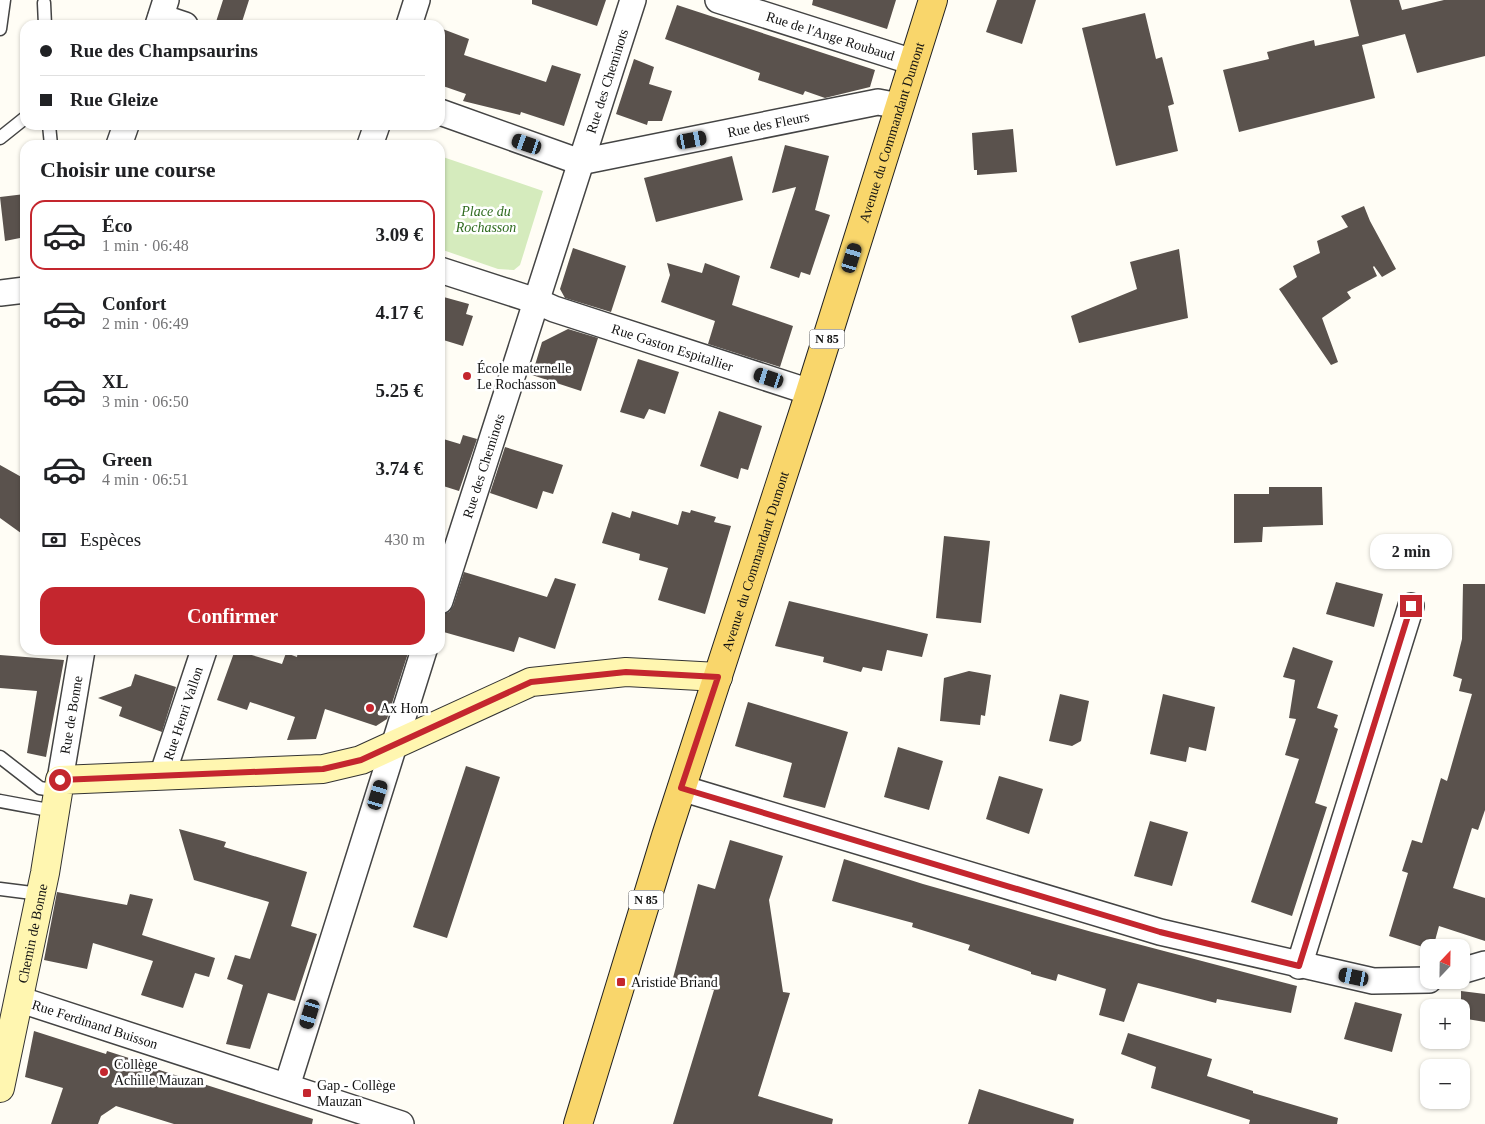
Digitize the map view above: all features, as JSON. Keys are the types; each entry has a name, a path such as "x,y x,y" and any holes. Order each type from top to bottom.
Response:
{"main road":[{"name":"Avenue du Commandant Dumont","path":"578,1124 681,788 810,392 933,0"},
{"path":"58,794 91,777 323,769 361,760 394,746 495,696 531,682 626,672 718,677"},
{"name":"Chemin de Bonne","path":"0,1088 40,894 58,794"}],"street":[{"path":"410,20 416,0"},
{"name":"Rue des Cheminots","path":"580,162 633,0"},
{"name":"Rue de l'Ange Roubaud","path":"718,0 913,62"},
{"path":"162,14 175,20"},
{"name":"Rue des Fleurs","path":"580,162 878,102 899,106"},
{"path":"445,114 580,162 536,301 445,272"},
{"path":"0,293 20,291"},
{"name":"Rue des Cheminots","path":"445,585 536,301"},
{"name":"Rue Gaston Espitallier","path":"536,301 554,310 810,392"},
{"path":"1299,966 1411,606"},
{"name":"Rue de Bonne","path":"58,794 81,655"},
{"name":"Rue Henri Vallon","path":"162,776 202,655"},
{"path":"287,1086 422,655"},
{"path":"681,788 1160,932 1299,966 1373,981 1420,980"},
{"path":"1470,968 1485,964"},
{"name":"Rue Ferdinand Buisson","path":"18,999 401,1124"}],"lane":[{"path":"0,29 4,0"},
{"path":"44,3 45,20"},
{"path":"0,138 20,122"},
{"path":"0,757 40,788 58,794"},
{"path":"0,801 58,794"},
{"path":"0,888 40,894"}],"green space":[{"name":"Place du Rochasson","path":"445,158 543,191 520,265 514,270 498,269 445,251"}],"building":[{"path":"223,0 249,0 243,20 217,20"},
{"path":"532,0 606,0 597,26 532,4"},
{"path":"813,0 896,0 887,29 812,5"},
{"path":"997,0 1036,0 1022,44 986,32"},
{"path":"1350,0 1399,0 1402,10 1444,0 1485,0 1485,56 1417,73 1405,34 1362,45 1375,98 1239,132 1223,70 1269,59 1267,52 1314,40 1315,46 1359,36"},
{"path":"677,5 875,70 870,87 825,98 805,91 803,95 758,80 760,73 665,39"},
{"path":"1145,13 1156,59 1162,57 1174,104 1168,106 1178,151 1116,166 1082,28"},
{"path":"445,30 469,39 464,55 546,82 552,65 581,74 564,126 521,112 520,115 463,101 466,94 445,87"},
{"path":"634,59 654,67 649,84 672,91 662,121 648,121 647,125 616,114"},
{"path":"1013,129 1017,172 977,175 977,170 974,170 972,133"},
{"path":"785,145 829,156 815,210 830,215 810,275 801,272 799,278 770,268 796,187 772,193"},
{"path":"732,156 743,200 656,222 644,178"},
{"path":"20,195 20,238 5,241 0,197"},
{"path":"1364,206 1396,269 1382,277 1374,266 1377,276 1347,292 1351,298 1322,318 1338,362 1331,365 1279,289 1297,277 1293,266 1320,253 1317,241 1348,227 1341,216"},
{"path":"573,248 626,266 611,312 565,298 560,289"},
{"path":"1179,249 1188,318 1079,343 1071,316 1137,289 1130,262"},
{"path":"667,263 702,273 705,263 740,276 732,305 793,326 780,367 708,344 715,321 661,302 670,275"},
{"path":"445,297 469,304 466,314 473,316 463,346 445,341"},
{"path":"568,329 598,338 581,391 532,375 542,342"},
{"path":"638,359 679,372 665,414 649,409 644,419 620,412"},
{"path":"719,411 762,426 748,470 741,468 738,479 700,466"},
{"path":"463,435 477,439 459,491 445,487 445,440 460,444"},
{"path":"505,447 563,465 553,494 543,491 537,509 490,493"},
{"path":"0,465 20,476 20,532 0,518"},
{"path":"1269,487 1322,487 1323,525 1263,527 1262,542 1234,543 1234,494 1269,494"},
{"path":"691,510 716,517 714,522 731,526 705,614 658,600 668,568 639,560 640,554 602,543 612,512 630,518 632,511 678,525 682,511 690,513"},
{"path":"944,536 990,541 981,623 936,618"},
{"path":"464,572 547,597 555,578 576,584 555,649 519,637 514,652 445,632 445,613 449,612 453,606"},
{"path":"1336,582 1383,594 1374,627 1326,614"},
{"path":"1463,584 1485,584 1485,810 1478,830 1472,828 1453,888 1485,898 1485,941 1439,926 1435,939 1420,939 1420,946 1389,936 1408,873 1402,871 1412,840 1422,843 1441,778 1447,781 1472,694 1459,691 1462,679 1453,676 1462,639"},
{"path":"789,601 928,634 922,657 887,650 882,671 863,667 861,672 823,662 824,657 775,646"},
{"path":"1293,647 1333,661 1317,708 1338,715 1334,727 1338,729 1315,803 1327,807 1292,916 1251,902 1299,759 1285,755 1296,719 1289,718 1295,680 1283,677"},
{"path":"0,655 64,660 46,757 27,753 37,691 0,688"},
{"path":"233,655 252,655 282,664 285,655 297,657 297,655 407,655 387,719 376,726 325,709 316,739 287,740 295,717 250,702 247,710 217,700"},
{"path":"969,671 991,675 985,716 981,715 980,725 940,721 944,678"},
{"path":"135,674 176,687 162,732 119,716 122,707 98,698 131,686"},
{"path":"1060,694 1089,701 1081,741 1072,746 1049,741"},
{"path":"1163,694 1215,707 1206,751 1189,747 1186,762 1150,754"},
{"path":"748,702 848,732 825,808 783,797 792,763 735,746"},
{"path":"898,747 943,761 929,810 884,797"},
{"path":"466,766 500,777 447,938 413,927"},
{"path":"999,776 1043,789 1029,834 986,819"},
{"path":"1150,821 1188,832 1172,886 1134,876"},
{"path":"179,829 226,842 224,847 307,872 291,926 317,934 295,1001 268,993 250,1049 226,1044 243,985 227,979 235,955 250,959 269,902 194,880"},
{"path":"730,840 783,856 769,900 783,992 790,993 758,1096 833,1119 832,1124 673,1124 714,990 673,978 698,884 715,889"},
{"path":"844,859 923,884 1092,932 1297,986 1291,1013 1217,999 1216,1003 1138,983 1124,1022 1099,1015 1106,989 1058,974 1056,981 1031,974 1031,972 968,950 970,945 912,927 913,923 832,901"},
{"path":"57,892 127,905 130,894 153,899 142,935 215,958 209,977 195,973 183,1008 141,995 153,961 93,943 87,969 44,960"},
{"path":"1461,991 1485,994 1485,1022 1470,1020 1470,999 1461,999"},
{"path":"1355,1002 1402,1014 1392,1052 1344,1039"},
{"name":"Collège Achille Mauzan","path":"34,1031 106,1054 107,1051 132,1059 131,1061 313,1119 312,1124 174,1124 116,1106 101,1116 98,1124 51,1124 63,1088 25,1077"},
{"path":"1128,1033 1212,1059 1207,1076 1253,1091 1253,1093 1338,1118 1337,1124 1249,1124 1250,1120 1151,1088 1156,1067 1121,1054"},
{"path":"979,1089 1074,1119 1073,1124 968,1124"}],"place":[{"name":"École maternelle Le Rochasson","path":"467,376"},
{"name":"Ax Hom","path":"370,708"},
{"name":"Aristide Briand","path":"621,982"},
{"name":"Collège Achille Mauzan","path":"104,1072"},
{"name":"Gap - Collège Mauzan","path":"307,1093"}],"route":[{"path":"60,780 91,777 285,772 323,769 361,760 394,746 495,696 531,682 562,677 626,672 718,677 681,788 1160,932 1299,966 1411,606"}]}
